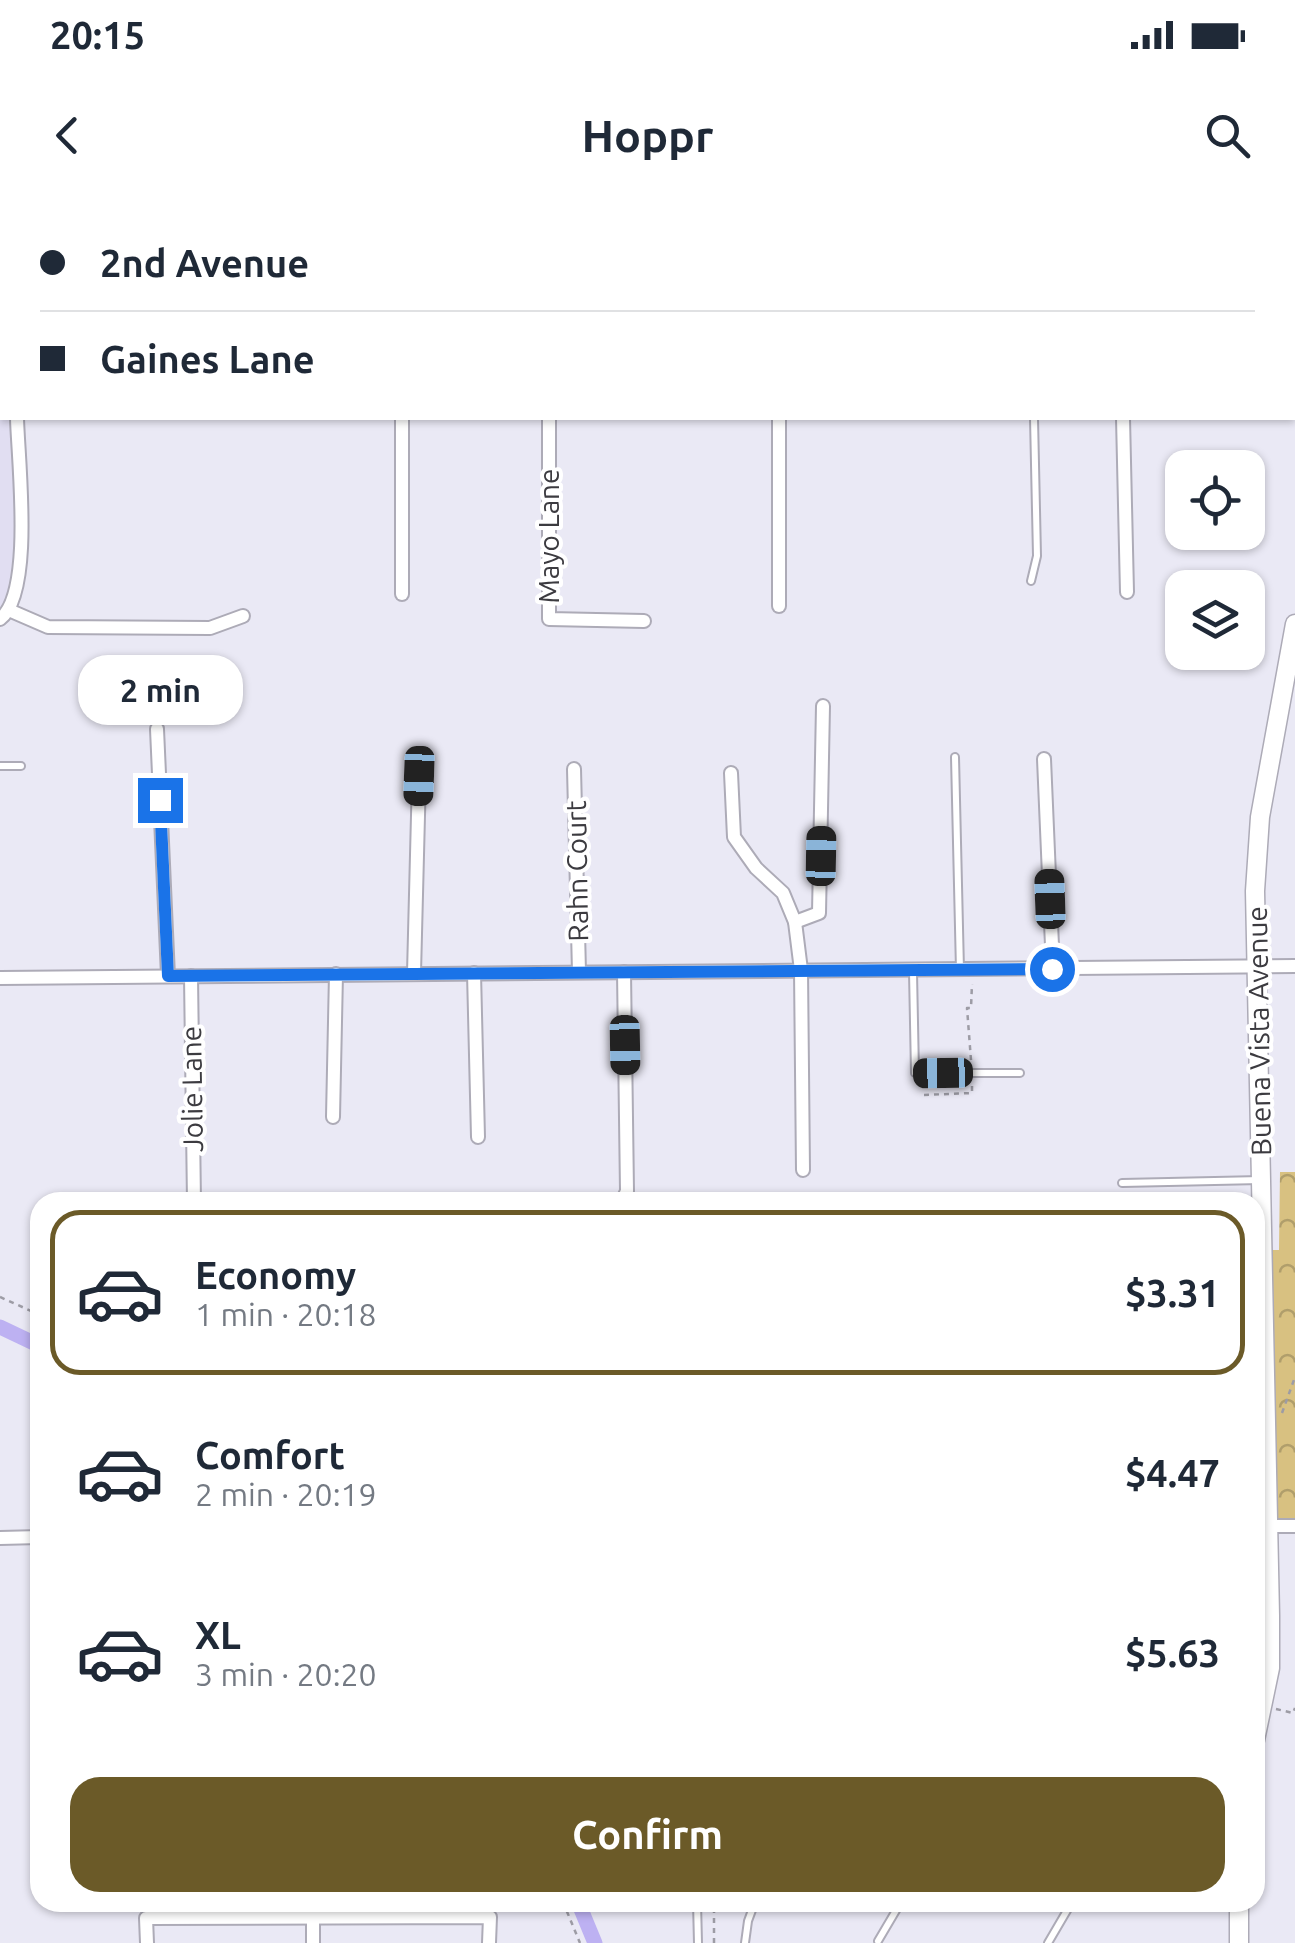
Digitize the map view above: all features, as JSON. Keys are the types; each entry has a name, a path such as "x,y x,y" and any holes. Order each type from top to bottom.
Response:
{"street":[{"path":"17,420 21,570 5,615 48,627 210,628 243,616"},
{"path":"402,420 402,594"},
{"name":"Mayo Lane","path":"548,420 550,619 644,622"},
{"path":"778,420 778,606"},
{"path":"1123,420 1127,592"},
{"name":"Buena Vista Avenue","path":"1262,1192 1255,891 1260,817 1295,624"},
{"path":"794,922 819,913 824,706"},
{"path":"157,729 168,976"},
{"path":"1044,759 1052,969"},
{"name":"Rahn Court","path":"574,770 579,972"},
{"path":"731,773 734,837 756,868 783,893 794,922 801,970 802,1170"},
{"path":"414,973 419,776"},
{"path":"0,978 1295,966"},
{"path":"624,972 627,1192"},
{"path":"474,973 478,1137"},
{"path":"333,1117 336,974"},
{"name":"Jolie Lane","path":"191,976 194,1192"},
{"name":"Buena Vista Avenue","path":"1265,1357 1265,1444"},
{"path":"1265,1526 1295,1526"},
{"path":"0,1538 30,1538"},
{"name":"Buena Vista Avenue","path":"1265,1579 1270,1668 1265,1692"},
{"path":"147,1943 146,1918 363,1918 421,1912"},
{"path":"454,1912 490,1917 489,1943"},
{"path":"1239,1912 1240,1943"},
{"path":"313,1918 313,1943"}],"lane":[{"path":"1031,580 1036,556 1034,420"},
{"path":"955,757 960,971"},
{"path":"0,766 21,766"},
{"path":"914,970 915,1073 1020,1073"},
{"path":"1122,1183 1262,1180"},
{"path":"363,1912 363,1918"},
{"path":"697,1912 698,1943"},
{"path":"745,1943 753,1912"},
{"path":"878,1941 895,1912"},
{"path":"1048,1943 1066,1912"}],"path":[{"path":"924,1095 972,1092 967,1008 972,1008 972,984"},
{"path":"0,1297 30,1310"},
{"path":"1266,1416 1281,1414 1295,1377"},
{"path":"567,1912 580,1943"},
{"path":"714,1912 714,1943"}],"shaded area":[{"path":"0,420 17,420 21,569 0,619"}],"green space":[{"path":"1280,1172 1295,1172 1295,1526 1265,1526 1265,1250 1279,1250"}],"waterway":[{"path":"0,1327 30,1341"},
{"path":"582,1912 595,1943"}],"route":[{"path":"160,800 168,976 1052,969"}]}
